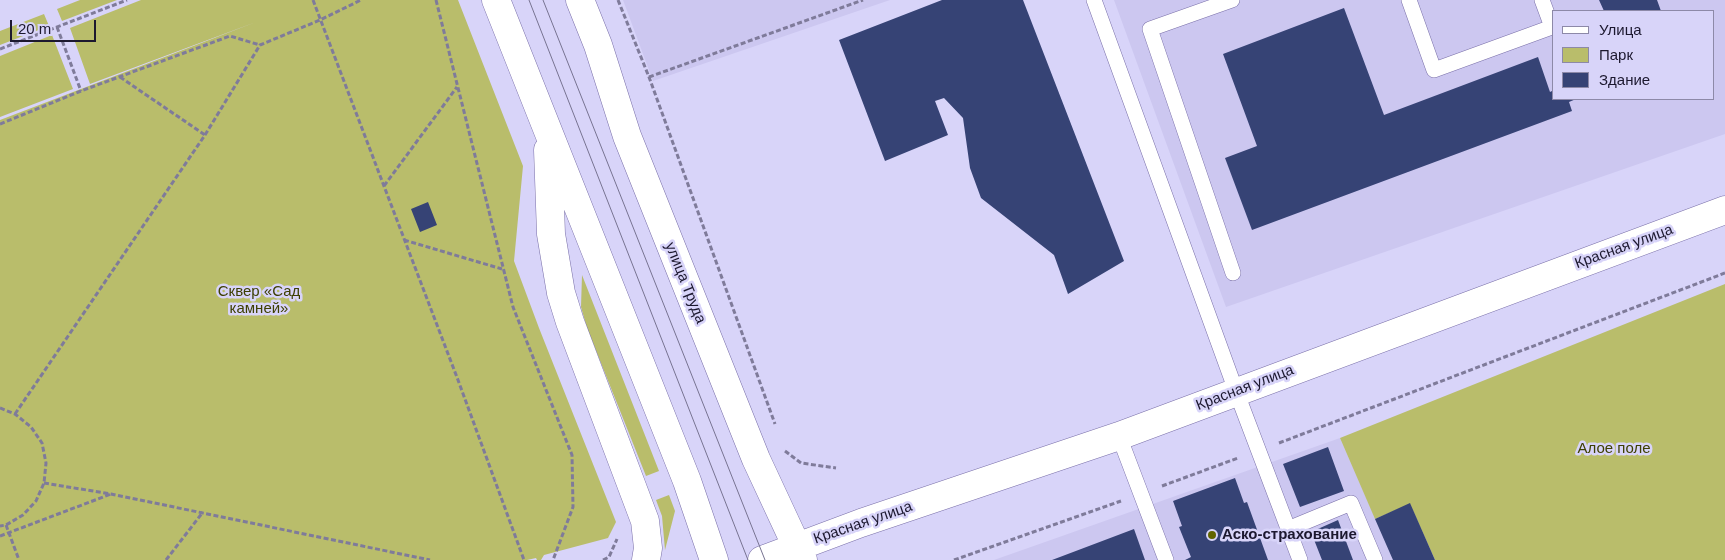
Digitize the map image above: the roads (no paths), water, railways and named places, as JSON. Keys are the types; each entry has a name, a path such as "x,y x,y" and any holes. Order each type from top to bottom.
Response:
{"main road":[{"path":"496,0 687,481 714,560"},
{"name":"улица Труда","path":"580,0 598,45 630,146 756,459 800,553"},
{"path":"547,128 551,234 561,293 570,322 645,521 648,548 646,560"},
{"name":"Красная улица","path":"762,560 800,553 1725,210"}],"lane":[{"path":"1094,0 1236,391 1300,560"},
{"path":"1232,0 1150,29 1233,273"},
{"path":"1409,0 1434,70 1552,28 1542,0"},
{"path":"1119,436 1166,560"},
{"path":"1288,529 1351,503 1376,560"}],"tram line":[{"path":"529,0 748,560"},
{"path":"543,0 765,560"}],"place":[{"name":"Аско-страхование","path":"1212,535"}],"park label":[{"name":"Сквер «Сад камней»","path":"259,300"},
{"name":"Алое поле","path":"1614,449"}]}
